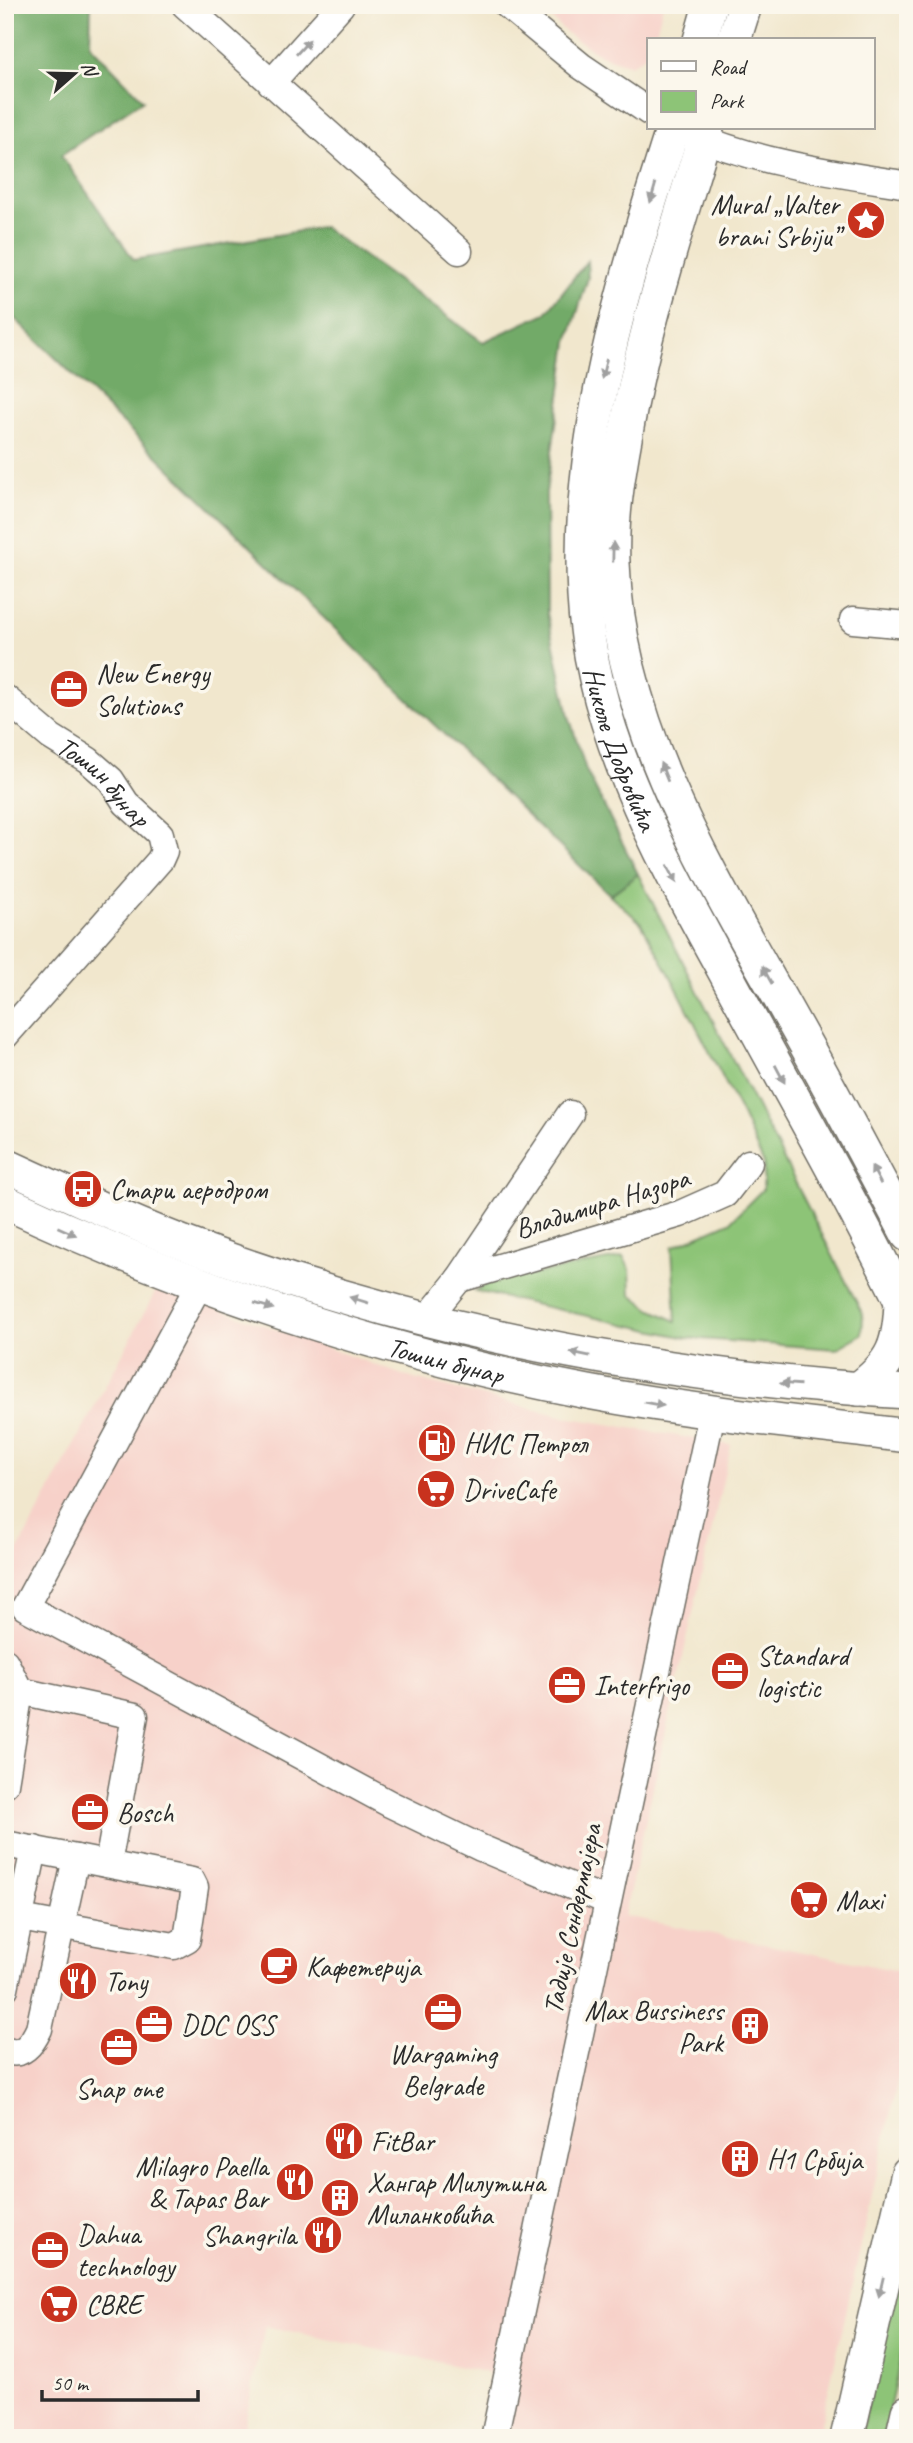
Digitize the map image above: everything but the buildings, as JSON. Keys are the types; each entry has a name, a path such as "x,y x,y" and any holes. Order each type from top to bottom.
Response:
{"main road":[{"path":"701,38 710,5"},
{"path":"735,38 745,5"},
{"name":"Николе Добровића","path":"690,131 621,459 614,517 613,563 620,624 642,713 678,806 730,910 824,1076 908,1235"},
{"name":"Николе Добровића","path":"690,131 603,372 590,437 583,533 584,596 593,661 611,731 667,864 904,1308"},
{"name":"Тошин бунар","path":"5,1165 100,1209 205,1251 426,1320 505,1340 647,1366 760,1381 908,1392"},
{"name":"Тошин бунар","path":"5,1202 199,1285 405,1349 587,1392 712,1413 908,1436"},
{"path":"858,1389 875,1376 889,1359 901,1330 904,1308"},
{"path":"856,1430 908,1460"},
{"path":"847,2438 908,2173"},
{"path":"902,2438 908,2412"}],"street":[{"path":"185,5 460,251"},
{"path":"271,83 341,5"},
{"path":"507,5 581,66 647,111"},
{"path":"690,131 730,150 821,173 908,185"},
{"path":"853,620 908,625"},
{"name":"Тошин бунар","path":"5,698 51,737 111,780 126,803 156,828 164,851 160,860 5,1036"},
{"name":"Владимира Назора","path":"426,1320 459,1279 570,1114"},
{"name":"Владимира Назора","path":"459,1279 680,1214 725,1194 749,1163"},
{"path":"199,1285 25,1607 390,1804 481,1848 607,1901"},
{"name":"Тадије Сондермајера","path":"494,2438 712,1413"},
{"path":"5,1662 20,1691 5,1784"},
{"path":"20,1691 143,1706 108,1864"},
{"path":"5,1843 192,1881 196,1895 187,1939 174,1946 20,1918"},
{"path":"5,1988 34,1849"},
{"path":"7,2058 26,2048 39,2029 76,1858"}],"shaded area":[{"path":"537,5 663,5 655,38 647,38 647,54 631,65 602,56 568,34"},
{"path":"158,1287 414,1379 565,1417 731,1445 624,1916 908,1973 908,2034 818,2438 556,2438 481,2420 490,2373 265,2326 242,2438 5,2438 5,1575"}],"green space":[{"path":"5,5 91,5 90,45 143,100 61,155 134,260 323,227 483,342 546,313 587,261 588,278 568,342 546,492 547,613 569,716 586,770 638,874 610,895 5,309"},
{"path":"638,874 863,1315 862,1334 836,1349 687,1338 474,1291 492,1282 623,1257 630,1269 631,1294 652,1310 676,1321 672,1247 730,1222 763,1189 764,1164 742,1115 669,973 641,923 610,895"},
{"path":"908,2213 908,2324 883,2438 860,2438"}],"place":[{"name":"Mural „Valter brani Srbiju”","path":"866,220"},
{"name":"New Energy Solutions","path":"69,689"},
{"name":"Стари аеродром","path":"83,1189"},
{"name":"НИС Петрол","path":"437,1443"},
{"name":"DriveCafe","path":"436,1489"},
{"name":"Standard logistic","path":"730,1671"},
{"name":"Interfrigo","path":"567,1685"},
{"name":"Bosch","path":"90,1812"},
{"name":"Maxi","path":"809,1900"},
{"name":"Кафетерија","path":"279,1966"},
{"name":"Tony","path":"78,1981"},
{"name":"Wargaming Belgrade","path":"443,2012"},
{"name":"DDC OSS","path":"154,2024"},
{"name":"Max Bussiness Park","path":"750,2026"},
{"name":"Snap one","path":"119,2047"},
{"name":"FitBar","path":"344,2141"},
{"name":"Н1 Србија","path":"740,2159"},
{"name":"Milagro Paella & Tapas Bar","path":"295,2182"},
{"name":"Хангар Милутина Миланковића","path":"340,2198"},
{"name":"Shangrila","path":"323,2235"},
{"name":"Dahua technology","path":"50,2250"},
{"name":"CBRE","path":"59,2304"}]}
